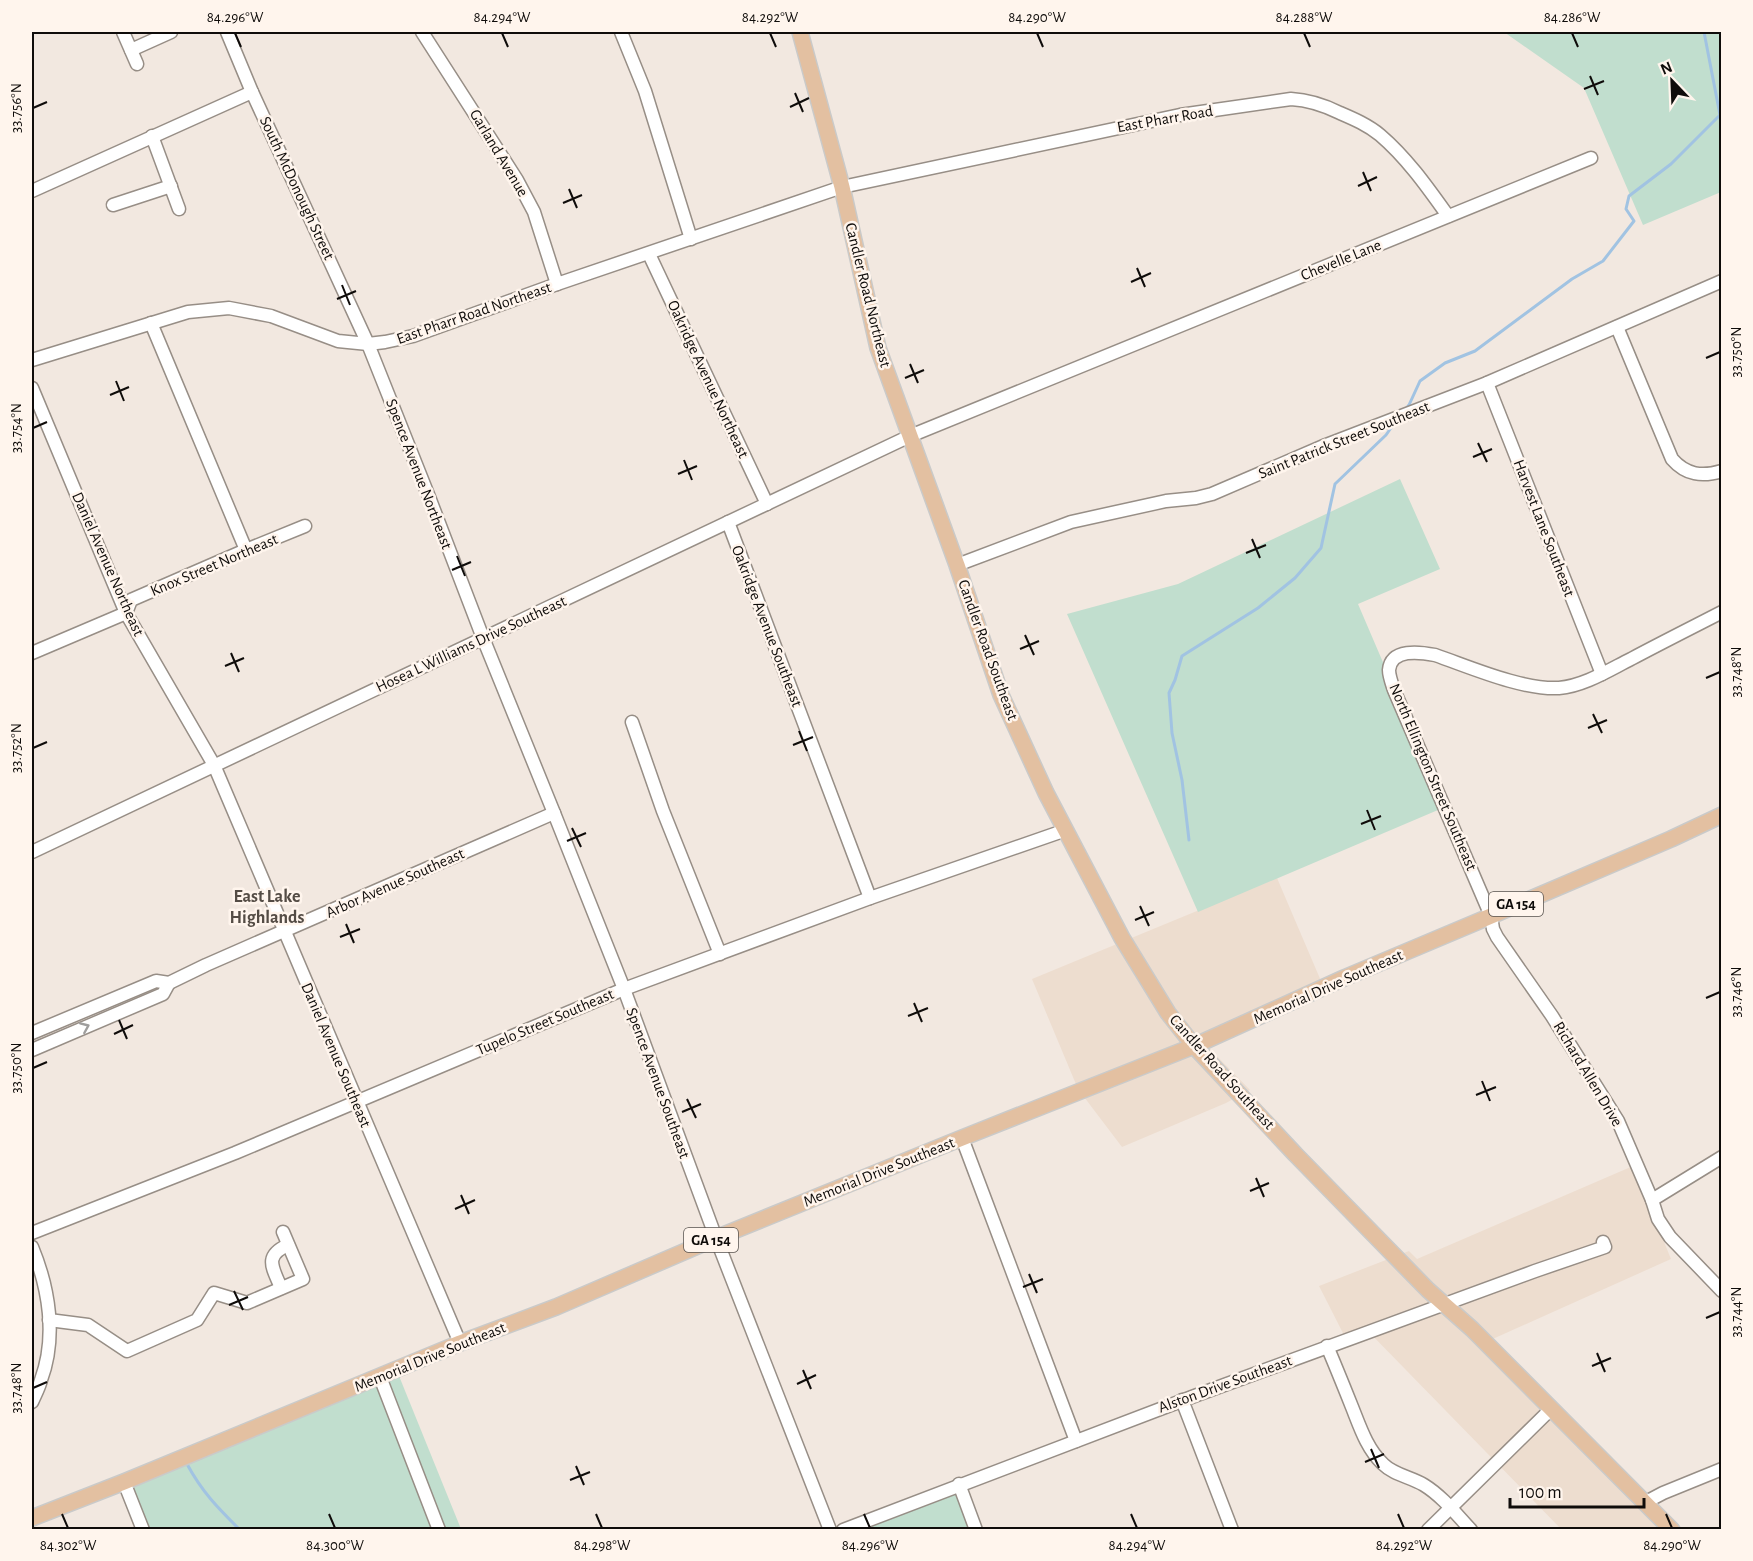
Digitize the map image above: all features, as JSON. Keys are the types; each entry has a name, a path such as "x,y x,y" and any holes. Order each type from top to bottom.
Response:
{"main road":[{"name":"Candler Road Northeast","path":"800,32 842,187 878,348 910,436"},
{"name":"Candler Road Southeast","path":"910,436 1001,695 1037,774 1122,938 1168,1013 1194,1046 1295,1154 1443,1305 1472,1329 1672,1530"},
{"name":"Memorial Drive Southeast","path":"32,1518 556,1307 716,1238 962,1138 1194,1046 1344,978 1671,839 1722,814"}],"street":[{"path":"123,32 137,64"},
{"path":"131,50 171,32"},
{"name":"South McDonough Street","path":"227,32 252,92 368,344"},
{"name":"Garland Avenue","path":"422,32 517,180 534,212 557,284"},
{"path":"621,32 645,91 692,239"},
{"path":"32,191 252,92"},
{"name":"East Pharr Road","path":"842,187 1180,115 1291,99 1307,100 1360,122 1379,134 1424,183 1448,216"},
{"path":"152,136 179,209"},
{"name":"Chevelle Lane","path":"910,436 1591,158"},
{"path":"113,205 171,186"},
{"name":"East Pharr Road Northeast","path":"32,360 188,312 228,308 271,316 338,341 368,344 385,342 413,336 557,284 842,187"},
{"name":"Oakridge Avenue Northeast","path":"649,254 767,504"},
{"name":"Saint Patrick Street Southeast","path":"957,565 1071,522 1166,501 1212,494 1326,445 1487,383 1722,281"},
{"path":"151,323 246,550"},
{"path":"1617,327 1672,459 1680,467 1695,475 1722,471"},
{"name":"Spence Avenue Northeast","path":"368,344 483,638"},
{"name":"Harvest Lane Southeast","path":"1487,383 1602,674"},
{"name":"Daniel Avenue Northeast","path":"32,388 126,613 214,765"},
{"name":"Hosea L Williams Drive Southeast","path":"32,852 910,436"},
{"name":"Oakridge Avenue Southeast","path":"728,522 870,898"},
{"name":"Knox Street Northeast","path":"32,653 126,613 130,600 306,526"},
{"path":"1602,674 1722,612"},
{"name":"Spence Avenue Southeast","path":"483,638 624,989 716,1238 830,1530"},
{"name":"North Ellington Street Southeast","path":"1491,916 1394,690 1389,672 1391,663 1404,653 1435,655 1513,681 1545,688 1574,686 1602,674"},
{"path":"632,722 663,811 720,954"},
{"name":"Daniel Avenue Southeast","path":"214,765 460,1344"},
{"name":"Arbor Avenue Southeast","path":"32,1033 156,981 169,983 554,813"},
{"name":"Tupelo Street Southeast","path":"32,1233 235,1153 624,989 870,898 1066,830"},
{"name":"Richard Allen Drive","path":"1491,916 1497,937 1552,1016 1618,1121 1658,1219 1670,1237 1722,1291"},
{"name":"Arbor Avenue Southeast","path":"32,1050 164,994 169,983"},
{"path":"962,1138 1077,1441"},
{"path":"1652,1200 1722,1157"},
{"path":"50,1320 88,1325 127,1351 197,1320 214,1293 247,1303 303,1279 283,1232"},
{"name":"Alston Drive Southeast","path":"843,1530 1327,1346 1605,1247 1603,1242"},
{"path":"281,1288 273,1267 273,1256 276,1250 288,1245"},
{"path":"32,1246 46,1288 50,1320 42,1379 32,1402"},
{"path":"1327,1346 1374,1455 1390,1469 1431,1489 1471,1530"},
{"path":"380,1377 439,1530"},
{"path":"1182,1400 1232,1530"},
{"path":"1428,1530 1551,1409"},
{"path":"1646,1502 1722,1469"},
{"path":"124,1482 143,1530"},
{"path":"959,1484 976,1530"}],"shaded area":[{"path":"1277,878 1324,988 1209,1048 1250,1090 1226,1103 1122,1147 1078,1089 1032,979"},
{"path":"1633,1166 1671,1259 1486,1342 1673,1529 1561,1529 1365,1328 1345,1337 1319,1286 1409,1251 1417,1259"}],"green space":[{"path":"1504,32 1721,32 1721,192 1643,225 1584,88"},
{"path":"1400,479 1440,569 1358,604 1445,807 1198,912 1067,614 1178,584"},
{"path":"395,1366 461,1529 147,1529 128,1475"},
{"path":"962,1487 978,1530 856,1530"}],"waterway":[{"path":"1405,410 1420,381 1445,363 1475,351 1572,279 1603,261 1634,221 1626,209 1629,196 1671,164 1720,115 1704,32"},
{"path":"1189,840 1182,780 1172,733 1169,693 1182,656 1258,608 1295,578 1321,548 1335,484 1386,435 1393,425"},
{"path":"187,1464 211,1499 240,1530"}],"district":[{"name":"East Lake Highlands","path":"267,907"}]}
